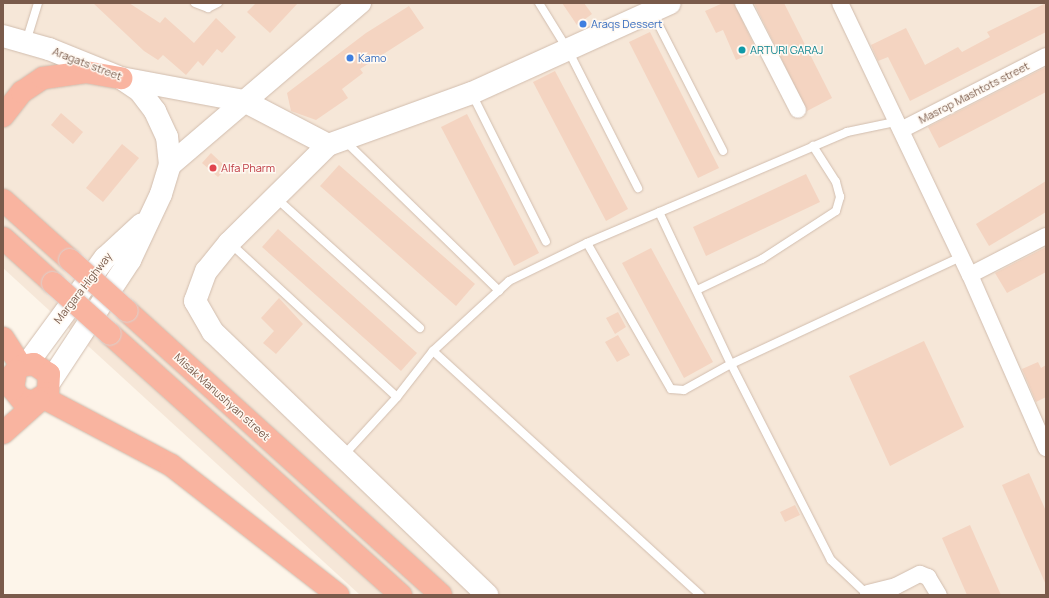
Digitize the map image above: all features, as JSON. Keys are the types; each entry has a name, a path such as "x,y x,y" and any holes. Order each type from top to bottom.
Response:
{"highway":[{"path":"3,116 22,92 43,78 86,72 121,78"},
{"name":"Misak Manushyan street","path":"6,200 70,260 441,595"},
{"path":"3,238 401,595"},
{"path":"3,338 17,371 12,383 16,395 27,402 45,393"},
{"path":"17,371 40,365 45,393 170,465 338,595"},
{"name":"Margara Highway","path":"3,433 45,393"}],"street":[{"path":"170,165 360,3"},
{"path":"743,3 798,110"},
{"path":"840,3 1042,430 1046,448"},
{"path":"487,595 341,458 213,332 195,301 206,270 229,243 275,197 335,142 472,93 661,7"},
{"name":"Aragats street","path":"3,36 26,42 121,78 244,102 335,142"},
{"name":"Masrop Mashtots street","path":"898,126 1046,56"},
{"name":"Margara Highway","path":"45,393 130,260 147,220 161,194 170,165 167,137 155,111 140,92 121,78"},
{"name":"Margara Highway","path":"17,371 105,258 147,220"},
{"path":"970,275 1046,236"},
{"path":"868,594 896,586 920,574 928,577 939,595"}],"lane":[{"path":"26,42 38,3"},
{"path":"195,3 208,8 218,3"},
{"path":"539,3 568,50 638,188"},
{"path":"661,7 723,151"},
{"path":"472,93 546,242"},
{"path":"341,458 397,397 433,350 509,281 587,243 847,132 898,126"},
{"path":"335,142 499,291"},
{"path":"697,290 762,259 836,211 840,197 836,182 813,146"},
{"path":"275,197 420,328"},
{"path":"660,212 731,364 831,560 868,594"},
{"path":"229,243 397,397"},
{"path":"587,243 671,389 684,390 731,364 960,257"},
{"path":"433,350 700,595"}],"shaded area":[{"path":"3,3 1046,3 1046,595 360,595 3,268"}],"building":[{"path":"93,3 129,3 160,23 165,17 194,43 216,18 236,37 222,53 217,49 203,66 198,61 186,75 163,55 158,60 144,51"},
{"path":"256,3 298,3 270,33 247,12"},
{"path":"562,3 584,3 592,14 577,25"},
{"path":"723,3 734,3 757,51 736,60 723,30 716,33 705,11"},
{"path":"754,3 784,3 832,98 807,111"},
{"path":"1046,3 1046,32 910,101 888,57 878,61 871,45 906,28 925,65 958,47 962,52 990,37 987,32"},
{"path":"409,6 424,28 360,69 363,73 342,89 348,98 316,120 291,111 287,93 366,33"},
{"path":"650,32 719,168 698,178 629,42"},
{"path":"1046,67 1046,92 939,148 928,127"},
{"path":"555,71 628,209 606,221 533,82"},
{"path":"61,113 83,132 73,144 51,125"},
{"path":"467,114 539,253 514,266 441,127"},
{"path":"122,144 139,158 103,202 86,188"},
{"path":"211,153 227,168 218,177 202,163"},
{"path":"339,165 475,284 456,306 320,186"},
{"path":"806,174 820,202 706,256 693,227"},
{"path":"1046,181 1046,212 989,246 976,224"},
{"path":"278,229 417,353 401,371 262,247"},
{"path":"1046,247 1046,272 1007,293 995,273"},
{"path":"651,248 713,362 684,378 622,263"},
{"path":"279,298 303,324 276,354 263,343 274,331 261,318"},
{"path":"618,312 626,327 615,334 606,318"},
{"path":"618,335 630,355 617,362 605,342"},
{"path":"924,341 964,427 890,466 849,376"},
{"path":"1038,362 1041,368 1046,365 1046,397 1036,402 1022,369"},
{"path":"1029,473 1046,511 1046,585 1002,485"},
{"path":"795,505 800,515 785,522 780,512"},
{"path":"970,525 1001,595 967,595 942,538"}],"place":[{"name":"Araqs Dessert","path":"583,24"},
{"name":"ARTURI GARAJ","path":"742,50"},
{"name":"Kamo","path":"350,58"},
{"name":"Alfa Pharm","path":"213,168"}]}
